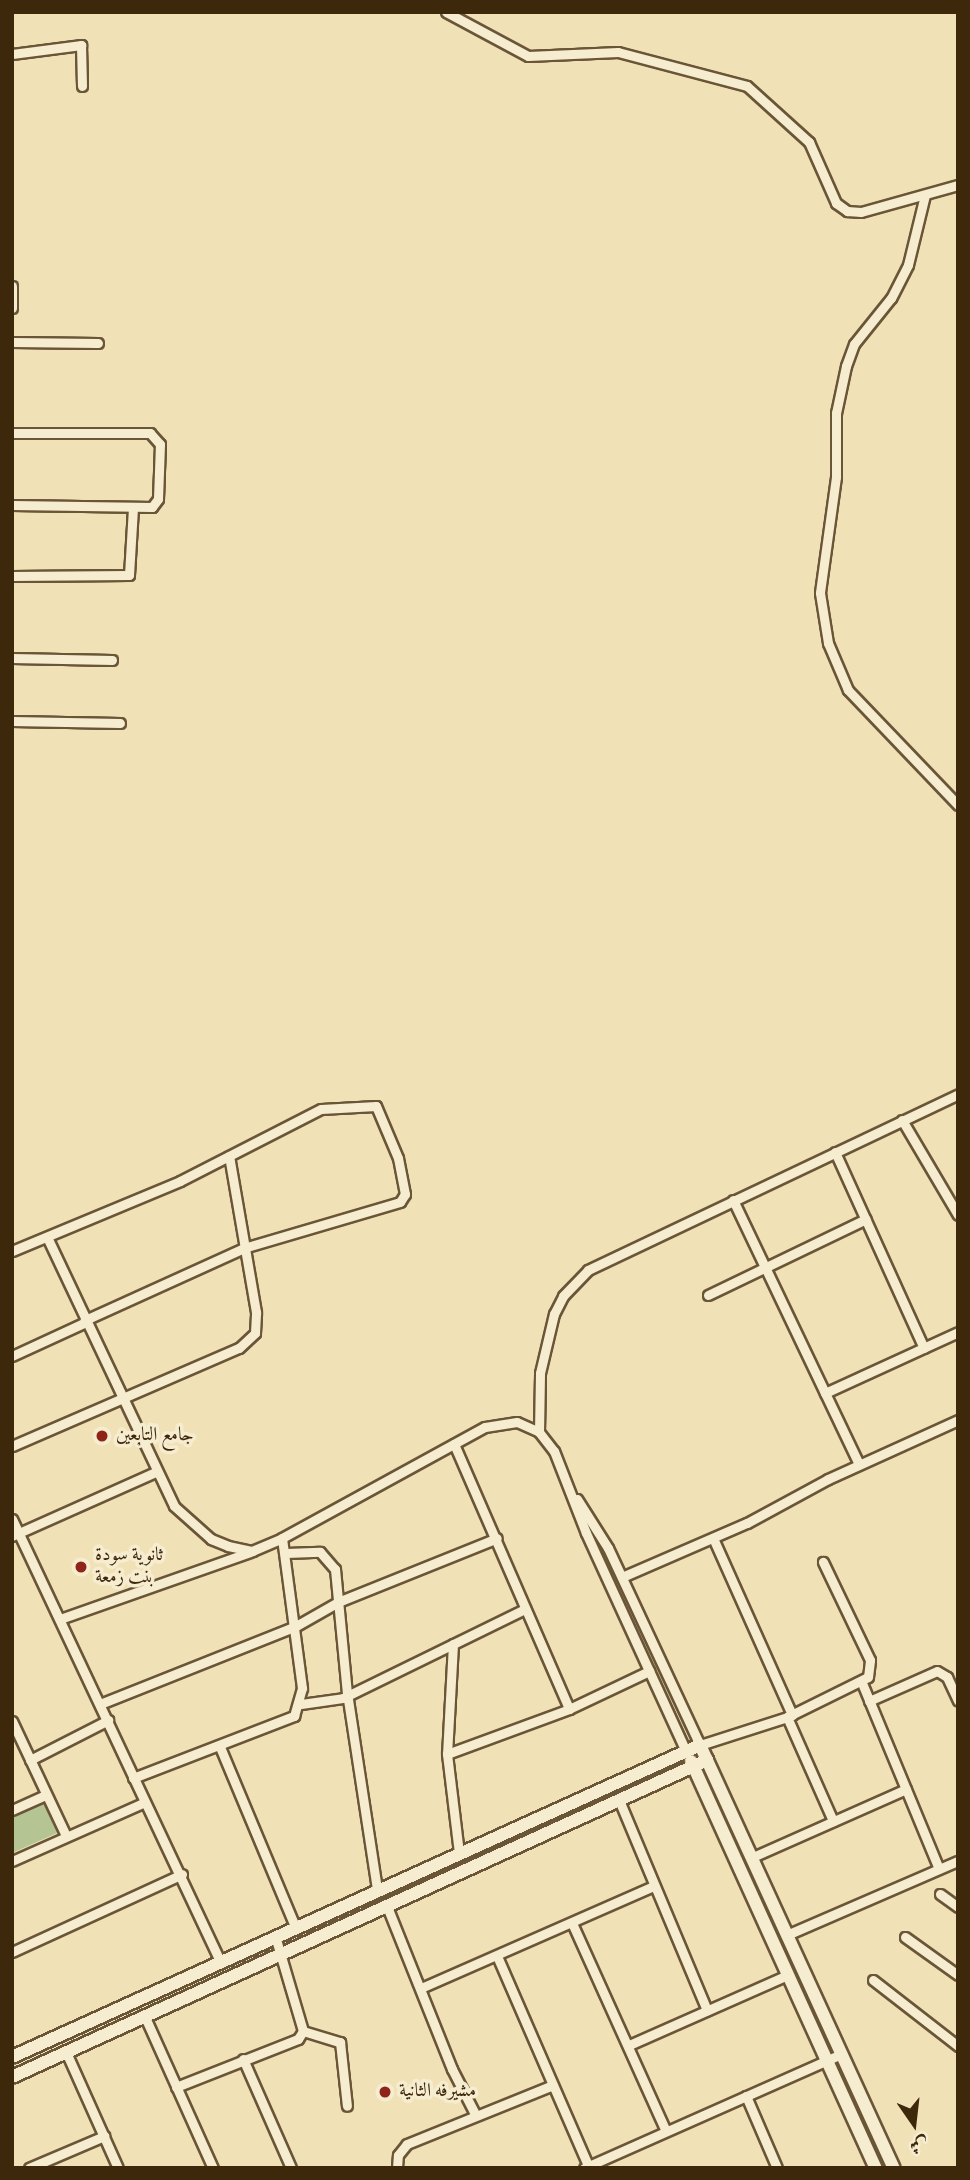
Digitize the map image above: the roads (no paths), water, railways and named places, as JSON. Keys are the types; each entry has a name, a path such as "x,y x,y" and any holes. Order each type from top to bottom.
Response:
{"street":[{"path":"446,12 528,56 618,52 747,86 808,142 836,203 847,211 861,212 958,185"},
{"path":"12,54 81,45 82,86"},
{"path":"925,195 914,248 900,282 854,344 846,366 836,413 835,477 820,593 828,643 848,690 958,805"},
{"path":"12,286 12,308"},
{"path":"12,342 98,343"},
{"path":"12,433 155,434 160,444 157,502 152,507 12,505"},
{"path":"12,576 124,577 132,566 133,508"},
{"path":"12,658 112,660"},
{"path":"12,721 120,723"},
{"path":"539,1432 542,1364 563,1296 605,1259 958,1094"},
{"path":"12,1251 229,1156 321,1110 376,1106 396,1151 405,1194 400,1202 244,1248 12,1356"},
{"path":"902,1120 958,1215"},
{"path":"835,1152 924,1348"},
{"path":"12,1446 248,1342 257,1323 229,1156"},
{"path":"733,1199 859,1465"},
{"path":"708,1295 866,1219"},
{"path":"47,1237 121,1399 174,1506 191,1524 211,1539 252,1551"},
{"path":"825,1394 958,1332"},
{"path":"622,1577 713,1538 859,1465 958,1420"},
{"path":"60,1619 282,1538 454,1444 500,1423 517,1422 539,1432 554,1451 574,1495 622,1577 755,1856 894,2168"},
{"path":"454,1444 569,1709"},
{"path":"16,1535 156,1472"},
{"path":"574,1495 586,1534 876,2168"},
{"path":"12,1520 16,1535 60,1619 133,1778 182,1874 221,1963"},
{"path":"133,1778 220,1747 294,1716 301,1704 296,1626 282,1538"},
{"path":"100,1704 296,1626 338,1602 497,1538"},
{"path":"713,1538 833,1821"},
{"path":"286,1553 320,1552 328,1557 335,1569 347,1693 377,1891"},
{"path":"12,2057 686,1751 789,1716 862,1683 869,1677 870,1660 823,1562"},
{"path":"301,1704 343,1698 347,1693 525,1609"},
{"path":"453,1644 447,1754 458,1853"},
{"path":"447,1754 569,1709 649,1671"},
{"path":"869,1701 937,1671 947,1676 958,1701"},
{"path":"862,1683 939,1869"},
{"path":"30,1760 108,1720"},
{"path":"12,1721 66,1836"},
{"path":"220,1747 296,1929"},
{"path":"12,2077 386,1904 707,1760"},
{"path":"755,1856 906,1789"},
{"path":"12,1810 46,1795"},
{"path":"619,1800 707,2011"},
{"path":"12,1861 145,1802"},
{"path":"789,1934 958,1861"},
{"path":"12,1952 182,1874"},
{"path":"422,1988 653,1886"},
{"path":"940,1894 958,1908"},
{"path":"386,1904 422,1988 452,2069 475,2114"},
{"path":"572,1923 666,2132"},
{"path":"905,1937 958,1975"},
{"path":"176,2087 298,2039 303,2031 276,1938"},
{"path":"497,1956 587,2167 841,2054"},
{"path":"629,2045 788,1975"},
{"path":"873,1980 958,2046"},
{"path":"145,2017 212,2168"},
{"path":"303,2031 340,2042 348,2106"},
{"path":"66,2052 118,2168"},
{"path":"243,2059 291,2168"},
{"path":"397,2168 398,2155 407,2144 475,2114 553,2085"},
{"path":"746,2096 776,2167"},
{"path":"29,2168 104,2136"}],"place":[{"name":"جامع التابعين","path":"102,1436"},
{"name":"ثانوية سودة بنت زمعة","path":"81,1567"},
{"name":"مشيرفه الثانية","path":"385,2092"}]}
